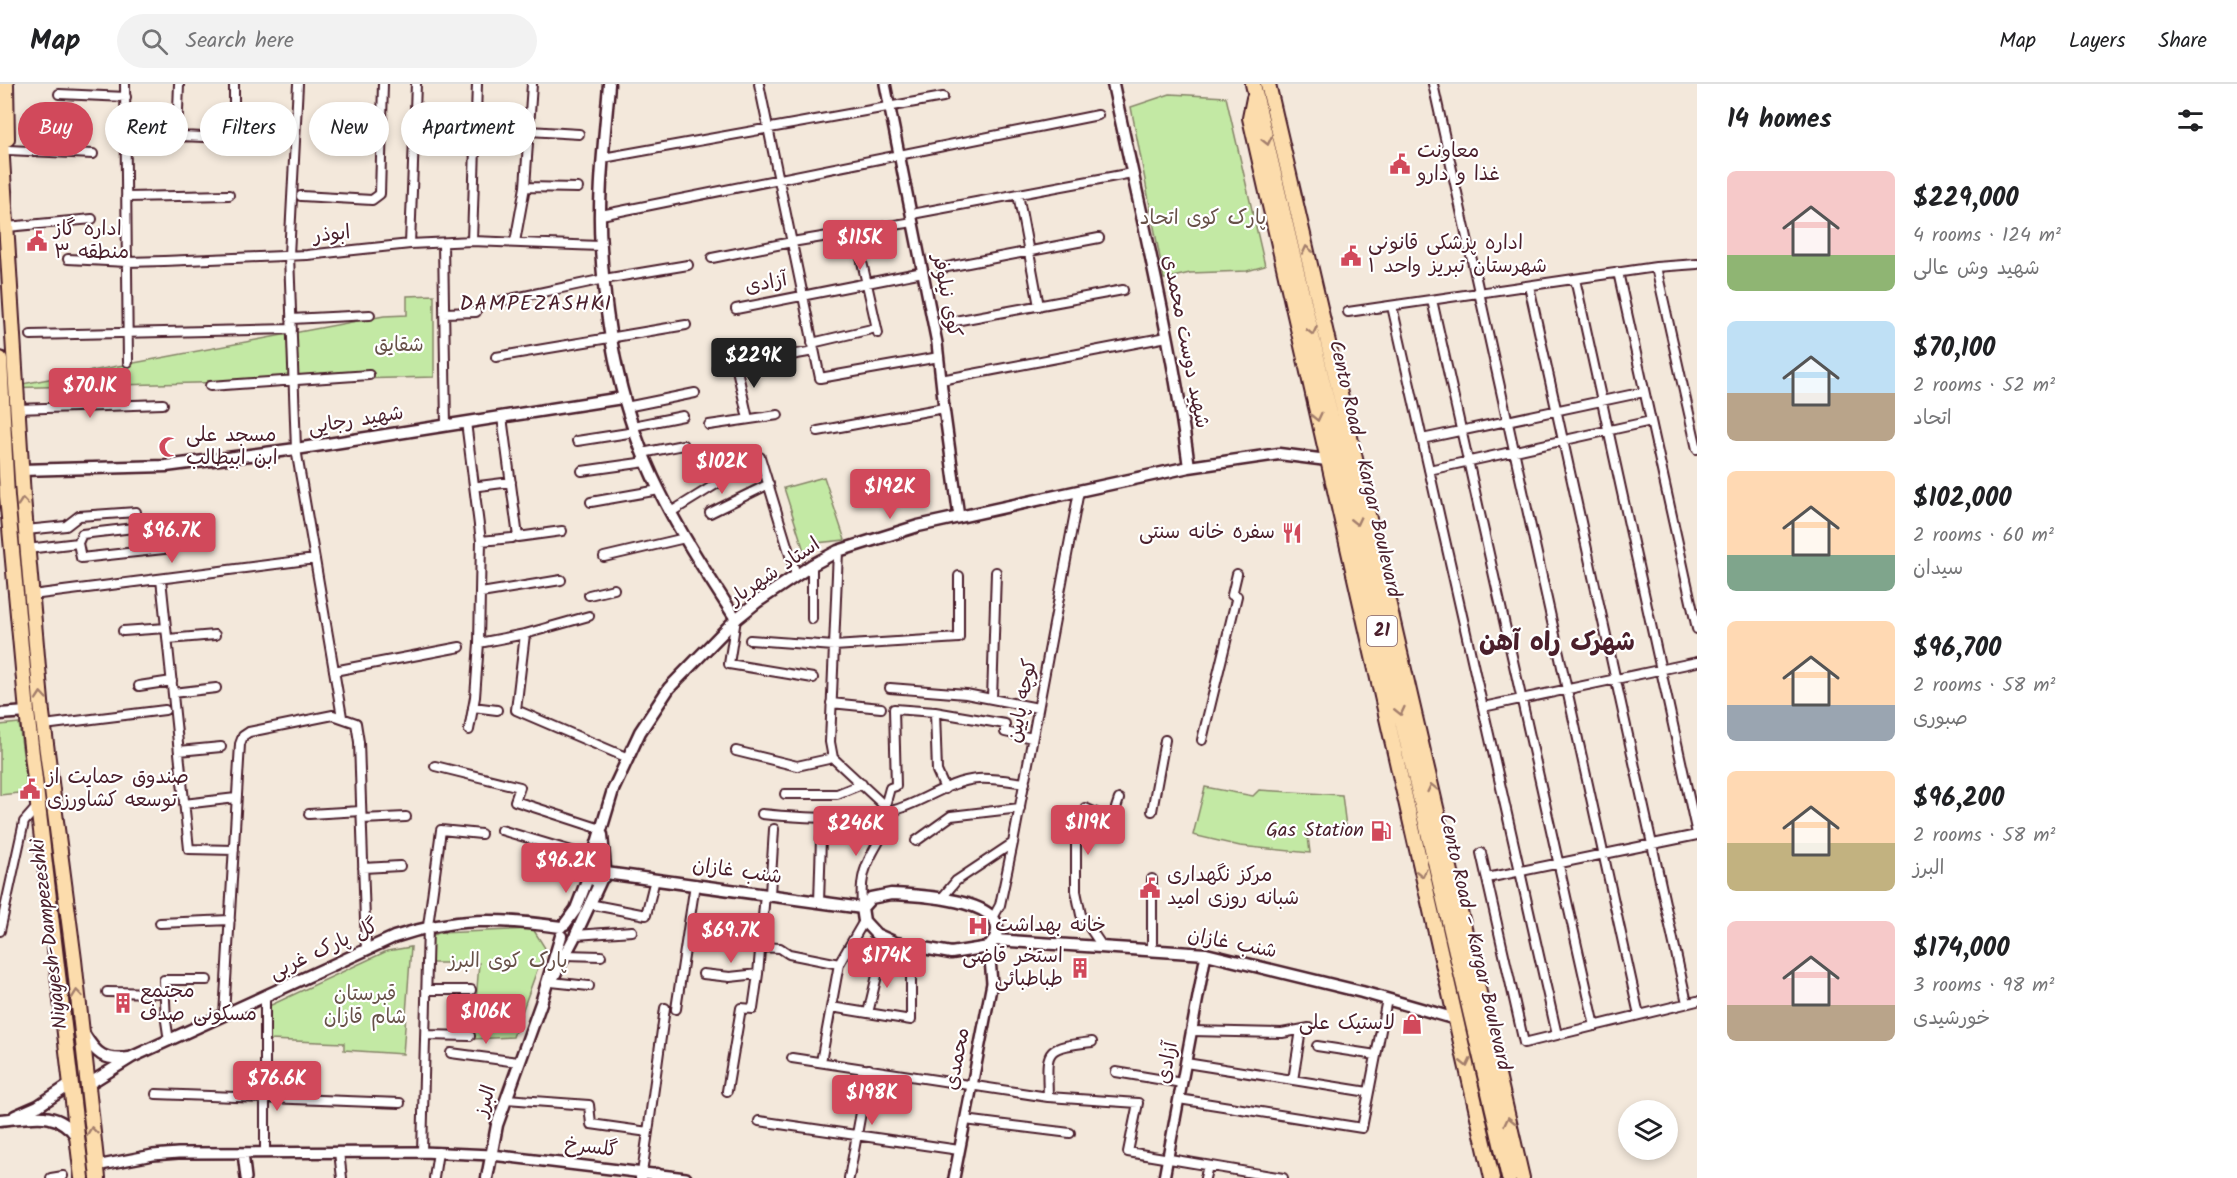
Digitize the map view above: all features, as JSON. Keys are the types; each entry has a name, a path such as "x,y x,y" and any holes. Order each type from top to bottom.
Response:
{"highway":[{"path":"4,179 8,150 6,84"},
{"name":"Cento Road - Kargar Boulevard","path":"1268,84 1522,1178"},
{"path":"1254,89 1250,118 1492,1178"},
{"name":"Cento Road - Kargar Boulevard","path":"1254,89 1509,1178"},
{"path":"0,126 4,179"},
{"name":"Niyayesh-Dampezeshki","path":"4,179 27,549 44,725 97,1172"},
{"name":"Niyayesh-Dampezeshki","path":"0,359 7,496 27,712 82,1178"},
{"path":"1411,824 1425,820"}],"main road":[{"path":"609,84 603,158 600,246 609,339 624,402 644,458 685,538 736,619"},
{"name":"شهید دوست محمدی","path":"1113,84 1182,411 1189,467"},
{"name":"شهید رجایی","path":"21,470 166,466 296,449 466,422 624,402"},
{"name":"استاد شهریار","path":"589,872 613,790 640,732 669,688 736,619 812,565 838,551 918,526 1189,467 1279,454 1327,460"},
{"path":"0,714 27,712"},
{"name":"استاد شهریار","path":"601,829 604,874"},
{"name":"شنب غازان","path":"589,872 596,864 604,874 695,884 862,908"},
{"name":"البرز","path":"541,1003 562,930 576,909 589,872"},
{"name":"البرز","path":"487,1178 497,1125 518,1062 541,1003 604,874"},
{"path":"864,921 862,908 871,898 891,894 940,899 982,908 994,916 998,925 997,938 992,944"},
{"name":"گل پارک غربی","path":"86,1079 394,937 428,926 488,920 541,924 562,930 565,939 575,936"},
{"name":"شنب غازان","path":"864,921 876,934 896,943 951,953 977,950 992,944 1102,946 1206,954 1387,999 1456,1019"},
{"path":"81,1030 92,1047 103,1056 115,1059 132,1057"},
{"path":"3,1120 38,1106 71,1084"},
{"path":"3,1120 37,1117 58,1119 69,1126 78,1139"}],"street":[{"path":"125,84 128,362"},
{"path":"178,102 179,84"},
{"path":"188,137 227,138 232,136 234,84"},
{"path":"298,84 289,255 296,449 342,717"},
{"path":"301,196 372,201 381,194 383,84"},
{"path":"410,244 416,84"},
{"path":"472,241 477,84"},
{"path":"531,102 532,84"},
{"path":"759,84 820,378 939,357"},
{"name":"کوی نیلوفر","path":"885,84 939,357 959,517"},
{"path":"1433,84 1639,1015"},
{"path":"59,94 126,97"},
{"path":"603,158 943,97"},
{"path":"601,215 1098,115"},
{"path":"536,131 579,134"},
{"path":"8,150 18,150"},
{"path":"515,242 525,187 527,156"},
{"path":"712,258 855,231 1018,194 1132,173"},
{"path":"525,187 578,188"},
{"path":"1018,194 1039,306"},
{"path":"126,196 230,195"},
{"path":"7,227 92,219"},
{"path":"717,368 877,330 855,231"},
{"path":"942,268 1099,238"},
{"name":"ابوذر","path":"68,259 127,262 289,255 472,241 600,246"},
{"path":"443,243 446,425"},
{"path":"1348,312 1618,272 1697,264"},
{"path":"501,301 604,279 688,265"},
{"path":"1656,267 1697,449"},
{"name":"آزادی","path":"736,309 923,272"},
{"path":"1618,272 1697,629"},
{"path":"1486,878 1697,835 1575,279"},
{"path":"1529,285 1687,1003"},
{"path":"955,321 1123,291"},
{"path":"1432,300 1595,1026"},
{"path":"1392,306 1557,1035"},
{"path":"444,313 476,312"},
{"path":"291,319 370,315"},
{"path":"496,357 686,325"},
{"path":"31,335 292,329"},
{"path":"941,380 1167,337"},
{"path":"735,364 748,419"},
{"path":"210,386 369,375"},
{"path":"1422,439 1644,392"},
{"path":"624,402 695,393"},
{"path":"17,409 163,404"},
{"path":"818,431 944,408"},
{"path":"709,425 778,414"},
{"path":"577,441 683,416"},
{"path":"502,417 518,537 562,531"},
{"path":"466,422 481,541 479,643 474,707 469,730"},
{"path":"1429,470 1651,422"},
{"path":"582,471 644,458 683,445"},
{"path":"671,512 760,457 796,575"},
{"path":"479,486 511,482"},
{"path":"710,513 769,484"},
{"path":"591,502 659,490"},
{"name":"کوچه پایین","path":"994,916 1000,905 1025,783 1079,491"},
{"path":"26,530 66,526 79,516 136,512"},
{"path":"168,524 82,534 78,543 81,558 172,548"},
{"path":"481,541 512,538"},
{"path":"604,557 685,538"},
{"path":"27,549 78,543"},
{"path":"838,551 830,742 833,758 888,809"},
{"path":"32,595 315,559"},
{"path":"812,565 812,619"},
{"path":"992,699 996,572"},
{"path":"1202,740 1237,596 1232,595 1237,574"},
{"path":"750,639 834,646 959,638 959,576"},
{"path":"162,579 189,849 234,850"},
{"path":"481,593 561,580"},
{"path":"589,595 614,589"},
{"path":"479,643 525,634 589,616"},
{"path":"736,619 729,664 813,678"},
{"path":"123,631 166,628"},
{"path":"525,634 516,710 628,758"},
{"path":"168,639 215,635"},
{"path":"334,671 460,647"},
{"path":"1483,707 1697,662"},
{"path":"139,686 172,681"},
{"path":"173,693 216,688"},
{"path":"890,688 966,694 1038,708"},
{"path":"831,703 881,708"},
{"path":"474,707 497,710"},
{"path":"862,908 860,886 868,861 884,835 890,788 896,786 894,709 935,712 1005,724 1005,732 1032,738"},
{"path":"44,725 165,710"},
{"path":"935,712 937,771 945,789"},
{"path":"224,1015 240,744 243,736 249,732 333,716 356,723 359,742 366,950"},
{"path":"1152,811 1165,740"},
{"path":"179,752 221,747"},
{"path":"736,751 797,766 833,758"},
{"path":"435,766 520,787 515,801 601,829"},
{"path":"762,814 810,818 888,809 977,779 1025,783"},
{"path":"785,794 837,794 861,784"},
{"path":"184,804 236,798"},
{"path":"1102,946 1081,915 1076,891 1076,839 1085,808 1112,820 1119,799"},
{"path":"0,931 24,822 39,804"},
{"path":"916,841 951,816 1020,808"},
{"path":"309,814 406,818"},
{"path":"727,1091 741,1008 753,1009 774,829"},
{"path":"422,1152 428,926 441,830 481,834"},
{"path":"501,830 592,856"},
{"path":"819,902 821,838"},
{"path":"940,899 956,881 1013,843"},
{"path":"1481,853 1524,1043 1697,1001"},
{"path":"363,868 400,866"},
{"path":"589,904 646,915 655,879"},
{"path":"1152,879 1152,949"},
{"path":"676,1009 695,884"},
{"path":"160,923 230,920"},
{"path":"821,1062 839,964 864,921"},
{"path":"575,936 632,931"},
{"name":"محمدی","path":"954,1178 992,983 992,944"},
{"path":"760,946 780,948 789,954 839,964"},
{"path":"831,1008 911,1020 911,947"},
{"name":"آزادی","path":"1164,1178 1206,954"},
{"path":"565,955 600,956"},
{"path":"868,1013 881,959"},
{"path":"703,974 730,977 758,974"},
{"path":"169,1041 164,980 207,980"},
{"path":"551,982 589,986"},
{"path":"426,990 471,990"},
{"path":"107,992 164,993"},
{"path":"265,996 265,1153"},
{"path":"1179,1099 1362,1128 1387,999"},
{"path":"642,1175 665,1008"},
{"path":"1192,1031 1282,1033 1305,1029 1293,1080"},
{"path":"426,1035 470,1036"},
{"path":"1048,1097 1047,1059 1054,1049 1059,1046 1092,1042"},
{"path":"1317,1046 1376,1054"},
{"path":"451,1053 518,1062"},
{"path":"792,1058 1048,1097 1138,1103 1128,1152 1283,1178"},
{"path":"1186,1063 1368,1092"},
{"path":"849,1178 869,1069"},
{"path":"1116,1072 1182,1083"},
{"path":"156,1094 400,1103"},
{"path":"506,1099 589,1106 591,1124 648,1132"},
{"path":"965,1120 1070,1133"},
{"path":"759,1121 959,1150"},
{"path":"339,1152 342,1178"},
{"path":"434,1178 438,1152"},
{"name":"گلسرخ","path":"97,1172 153,1155 438,1152 492,1155 642,1175 686,1178"},
{"path":"243,1153 246,1178"},
{"path":"1205,1178 1208,1167"},
{"path":"51,1178 63,1176"}],"green space":[{"name":"پارک کوی اتحاد","path":"1170,94 1226,97 1265,266 1247,271 1190,273 1164,279 1131,107"},
{"name":"شقایق","path":"434,295 434,377 1,388 384,316 407,315 407,296"},
{"path":"824,477 845,540 816,543 805,554 784,488"},
{"path":"19,723 28,792 0,795 0,725"},
{"path":"1205,787 1253,796 1259,790 1342,795 1346,827 1307,828 1310,853 1240,846 1193,835"},
{"name":"پارک کوی البرز","path":"533,929 545,948 513,1037 473,1039 479,963 429,963 428,937 439,933"},
{"name":"قبرستان شام قازان","path":"411,947 403,1054 344,1050 344,1043 269,1040 269,1006 387,951"}],"place":[{"name":"معاونت غذا و دارو","path":"1400,164"},
{"name":"اداره گاز منطقه ۳","path":"37,241"},
{"name":"اداره پزشکی قانونی شهرستان تبریز واحد ۱","path":"1351,256"},
{"name":"مسجد علی ابن ابیطالب","path":"169,447"},
{"name":"سفره خانه سنتی","path":"1292,533"},
{"name":"صندوق حمایت از توسعه کشاورزی","path":"30,789"},
{"name":"Gas Station","path":"1381,831"},
{"name":"مرکز نگهداری شبانه روزی امید","path":"1150,888"},
{"name":"خانه بهداشت","path":"978,926"},
{"name":"استخر قاضی طباطبائی","path":"1080,968"},
{"name":"مجتمع مسکونی صدف","path":"123,1003"},
{"name":"لاستیک علی","path":"1412,1024"}],"district":[{"name":"DAMPEZASHKI","path":"536,304"},
{"name":"شهرک راه آهن","path":"1557,643"}]}
